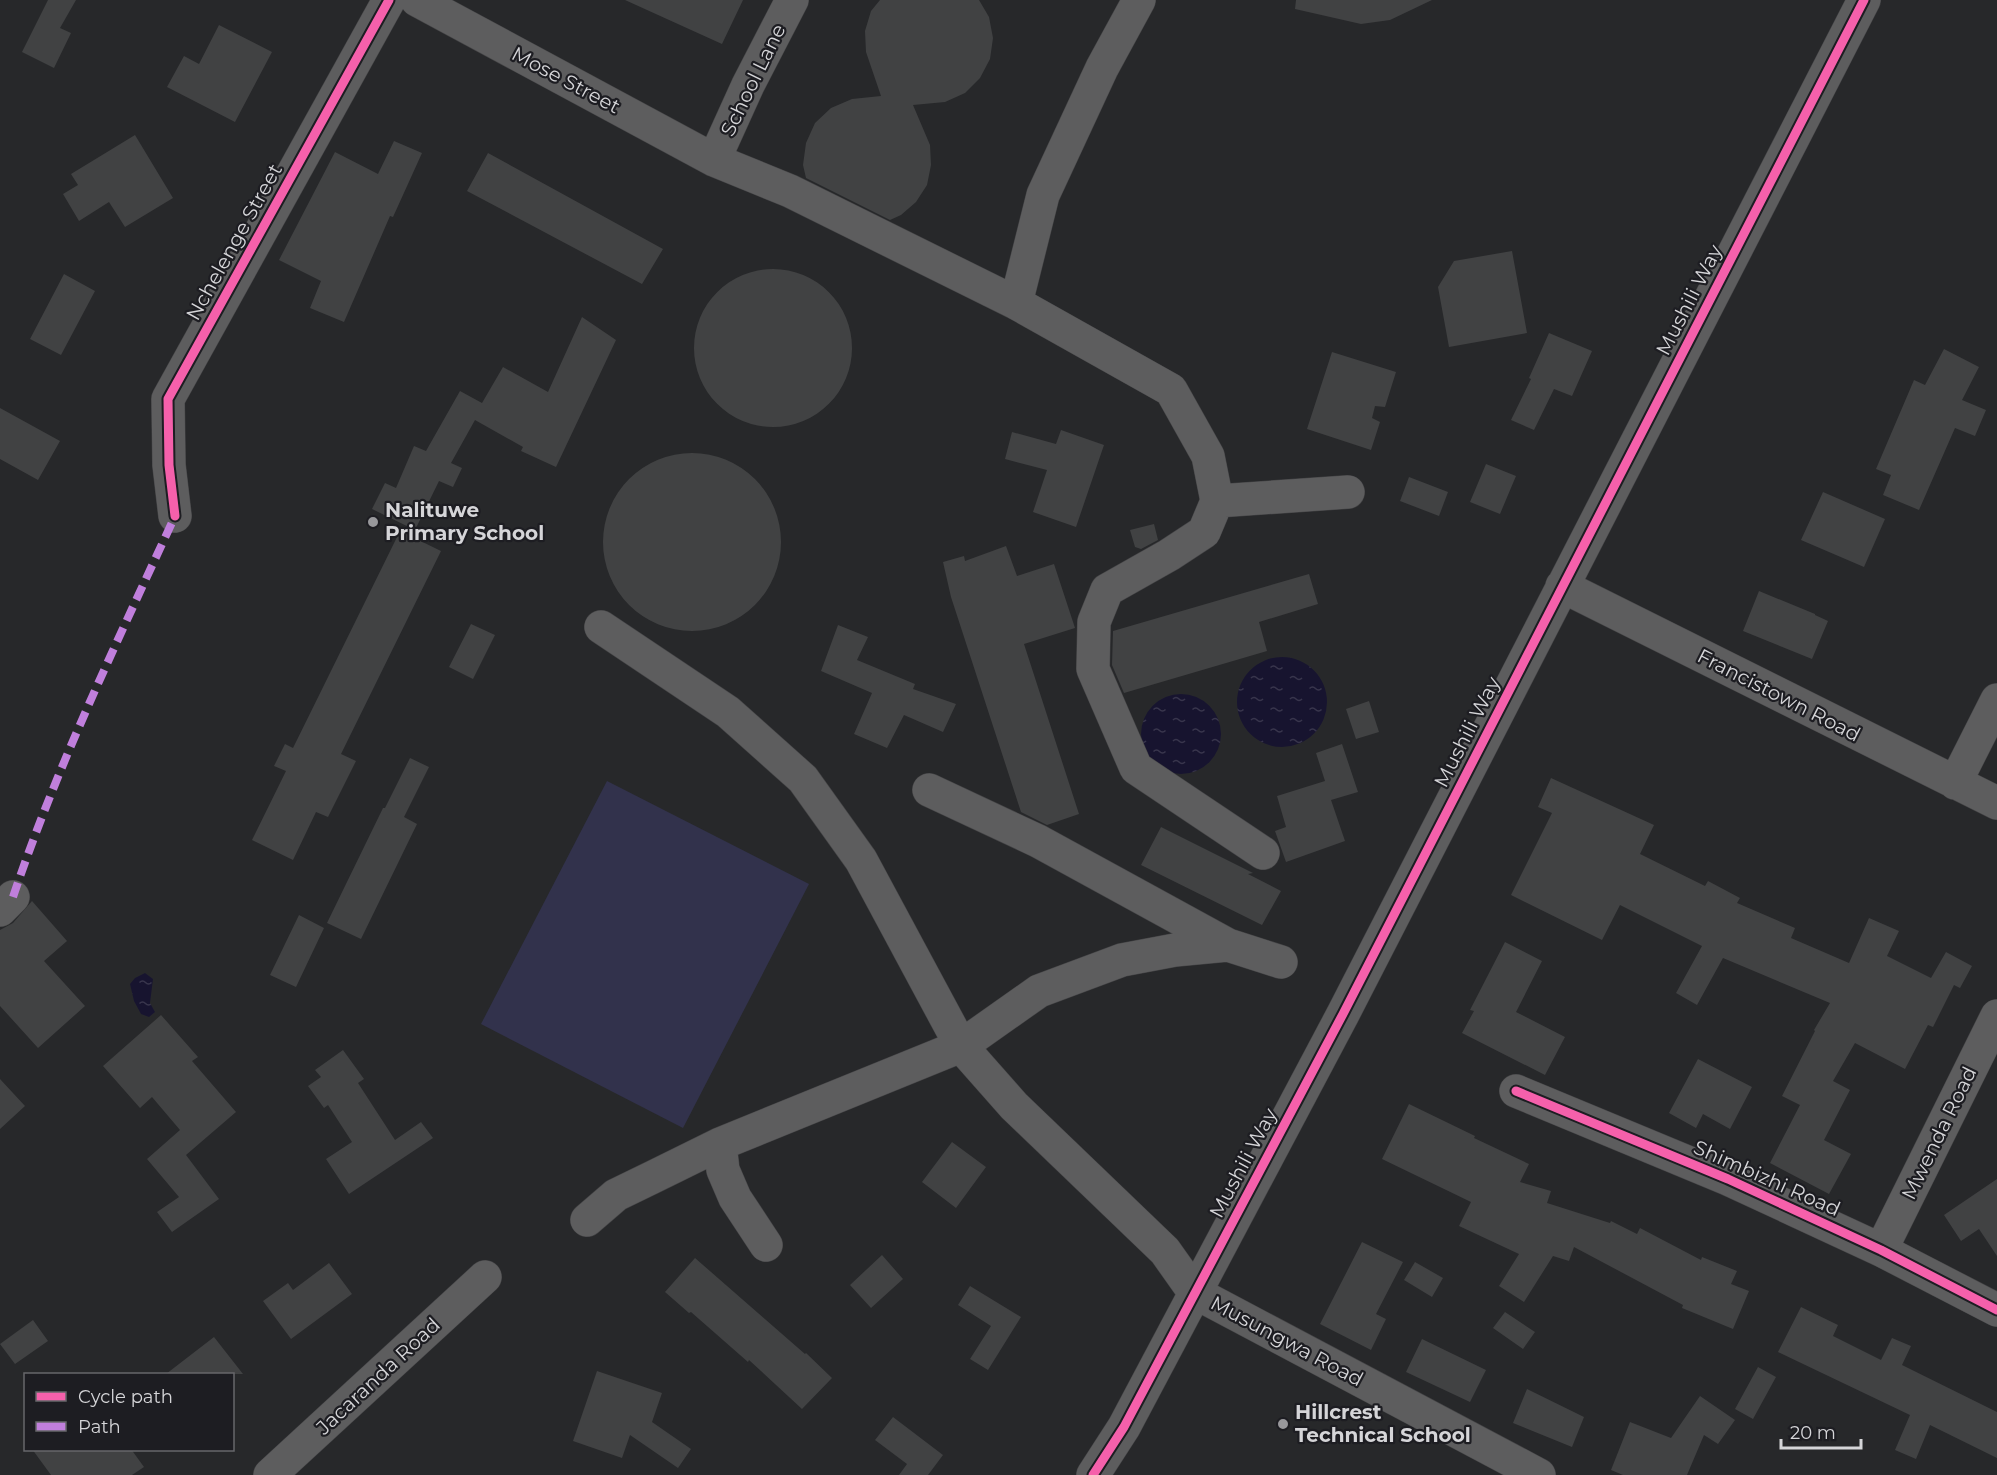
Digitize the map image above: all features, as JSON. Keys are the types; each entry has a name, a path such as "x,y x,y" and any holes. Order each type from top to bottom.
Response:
{"street":[{"name":"Nchelenge Street","path":"175,516 169,465 168,399 389,0"},
{"name":"Mose Street","path":"417,0 714,160 790,191 1016,303 1171,390 1208,456 1217,501"},
{"name":"School Lane","path":"714,160 748,85 792,0"},
{"path":"1016,303 1043,195 1102,68 1138,0"},
{"name":"Mushili Way","path":"1093,1475 1124,1427 1343,1014 1864,0"},
{"path":"1263,853 1136,768 1093,669 1094,622 1107,591 1169,555 1204,531 1217,501 1348,492"},
{"name":"Francistown Road","path":"1562,586 1997,803"},
{"path":"601,627 728,712 803,779 861,860 961,1046 1014,1106 1165,1251 1194,1292"},
{"path":"1955,783 1997,700"},
{"path":"929,790 1038,842 1228,945 1281,962"},
{"path":"587,1220 616,1196 720,1144 961,1046 1039,991 1122,960 1175,950 1228,945"},
{"name":"Mwenda Road","path":"1881,1250 1997,1016"},
{"name":"Shimbizhi Road","path":"1516,1092 1728,1179 1881,1250 1997,1311"},
{"path":"720,1144 723,1170 731,1189 766,1245"},
{"name":"Jacaranda Road","path":"270,1475 485,1277"},
{"name":"Musungwa Road","path":"1194,1292 1539,1475"}],"shaded area":[{"path":"607,781 809,884 683,1128 481,1024"}],"water":[{"path":"1282,657 1299,661 1314,670 1323,685 1327,702 1323,719 1314,734 1299,743 1282,747 1265,743 1250,734 1241,719 1237,702 1241,685 1250,670 1265,661"},
{"path":"1173,694 1189,694 1210,705 1221,726 1221,742 1210,763 1189,774 1173,774 1159,768 1147,756 1141,742 1141,726 1147,712 1159,700"},
{"path":"145,973 153,979 150,1003 155,1012 149,1017 141,1014 134,1001 130,984 135,978"}],"building":[{"path":"48,0 76,0 60,28 71,33 54,68 22,52"},
{"path":"625,0 743,0 722,44"},
{"path":"880,0 979,0 989,17 993,38 990,59 980,78 965,93 945,102 913,105 930,145 931,165 927,185 916,202 901,215 890,220 806,178 803,165 806,143 815,123 831,108 852,99 881,96 866,52 865,31 871,11"},
{"path":"1296,0 1432,0 1390,20 1361,24 1295,9"},
{"path":"219,25 272,52 235,122 167,87 184,56 199,64"},
{"path":"135,135 173,198 125,227 109,202 79,221 63,194 78,185 71,174"},
{"path":"394,141 422,153 393,217 390,216 344,322 310,308 321,281 279,260 335,152 378,174"},
{"path":"488,153 663,249 642,284 467,191"},
{"path":"1512,251 1527,333 1449,347 1438,287 1454,261"},
{"path":"773,269 788,270 803,275 817,282 829,292 839,304 846,318 851,333 851,363 846,378 839,392 829,404 817,414 803,421 788,426 773,427 758,426 743,421 729,414 717,404 707,392 700,378 695,363 694,348 695,333 700,318 707,304 717,292 729,282 743,275 758,270"},
{"path":"64,274 95,291 61,355 30,339"},
{"path":"582,317 616,340 556,467 521,451 523,447 475,420 451,463 462,468 453,487 439,481 415,530 372,509 385,483 396,488 414,446 426,451 460,391 482,403 503,367 548,392"},
{"path":"1549,333 1592,351 1572,396 1554,389 1534,430 1511,420 1531,379 1529,378"},
{"path":"1944,349 1979,367 1962,400 1986,410 1975,436 1955,428 1919,510 1883,495 1891,475 1876,469 1914,380 1925,385"},
{"path":"1332,352 1396,372 1385,407 1375,406 1372,418 1380,422 1371,450 1307,429"},
{"path":"0,408 60,441 38,480 0,459"},
{"path":"1061,430 1104,445 1076,527 1033,512 1047,470 1005,459 1012,432 1056,444"},
{"path":"692,453 726,460 755,479 774,508 781,542 774,576 755,605 726,624 692,631 658,624 629,605 610,576 603,542 610,508 629,479 658,460"},
{"path":"1486,464 1516,476 1500,514 1470,502"},
{"path":"1409,477 1448,492 1439,516 1400,501"},
{"path":"1823,492 1885,519 1864,567 1801,540"},
{"path":"1154,524 1158,540 1141,549 1135,547 1130,530"},
{"path":"400,531 441,551 341,754 356,761 328,817 316,812 293,860 252,840 286,771 274,766 285,744 293,748"},
{"path":"1006,546 1017,576 1054,564 1075,628 1024,644 1079,814 1047,825 1021,812 951,597 943,562 964,556 965,561"},
{"path":"1309,574 1318,604 1259,622 1267,651 1124,693 1112,665 1113,631"},
{"path":"1759,591 1828,621 1812,659 1743,631"},
{"path":"471,624 495,635 473,679 449,667"},
{"path":"838,625 868,637 857,660 915,684 913,689 956,704 943,732 904,715 887,748 854,734 872,693 821,671"},
{"path":"1369,701 1379,732 1356,739 1346,709"},
{"path":"1342,744 1358,792 1331,800 1345,841 1286,862 1275,831 1286,827 1277,796 1325,781 1316,753"},
{"path":"410,758 429,767 404,817 417,824 361,939 327,923"},
{"path":"1551,778 1654,825 1640,854 1705,886 1708,881 1740,898 1737,903 1795,928 1791,938 1849,963 1869,918 1899,931 1887,956 1931,978 1946,952 1972,966 1960,988 1954,985 1933,1027 1928,1025 1905,1069 1855,1043 1833,1081 1850,1090 1824,1140 1851,1154 1829,1194 1770,1163 1800,1105 1782,1096 1814,1030 1830,1003 1723,958 1697,1005 1676,993 1702,946 1620,905 1602,940 1511,895 1552,813 1538,807"},
{"path":"1161,827 1253,873 1248,874 1281,891 1262,925 1141,865"},
{"path":"32,901 67,941 44,961 85,1006 38,1048 0,1006 0,930 13,923"},
{"path":"299,915 324,928 296,987 270,975"},
{"path":"1505,942 1542,961 1516,1012 1565,1037 1545,1075 1462,1033 1474,1011 1470,1010"},
{"path":"161,1015 198,1057 192,1061 236,1112 186,1155 219,1199 172,1232 157,1212 179,1197 147,1159 180,1130 152,1097 140,1108 103,1066"},
{"path":"343,1050 364,1079 358,1083 395,1140 421,1122 433,1138 349,1194 326,1159 352,1142 328,1105 324,1108 308,1086 321,1077 315,1070"},
{"path":"1698,1059 1752,1087 1730,1129 1703,1114 1696,1128 1669,1113"},
{"path":"0,1079 25,1106 0,1129"},
{"path":"1409,1104 1529,1164 1520,1182 1551,1191 1547,1203 1610,1223 1611,1221 1637,1234 1640,1228 1701,1260 1702,1257 1737,1271 1731,1284 1749,1291 1733,1329 1682,1308 1683,1305 1574,1247 1569,1261 1553,1256 1524,1302 1499,1286 1519,1254 1459,1226 1471,1202 1382,1159"},
{"path":"952,1142 986,1167 956,1208 922,1182"},
{"path":"1997,1179 1997,1256 1979,1229 1961,1241 1944,1215"},
{"path":"1362,1242 1403,1262 1376,1314 1386,1319 1371,1350 1320,1324"},
{"path":"882,1255 903,1279 871,1308 850,1285"},
{"path":"695,1258 832,1378 802,1409 749,1360 748,1362 665,1292"},
{"path":"1415,1262 1443,1278 1432,1297 1404,1280"},
{"path":"329,1263 352,1294 291,1339 263,1301 288,1283 293,1290"},
{"path":"970,1286 1021,1317 988,1370 970,1359 991,1326 958,1305"},
{"path":"1801,1307 1838,1325 1833,1336 1881,1360 1892,1338 1911,1346 1902,1365 1997,1412 1997,1458 1930,1425 1916,1459 1895,1450 1910,1415 1778,1352"},
{"path":"1505,1312 1535,1332 1523,1349 1493,1328"},
{"path":"33,1320 48,1341 15,1364 0,1344"},
{"path":"214,1337 243,1374 234,1373 167,1373"},
{"path":"1422,1339 1486,1370 1470,1402 1406,1372"},
{"path":"1758,1367 1776,1377 1753,1419 1735,1409"},
{"path":"597,1371 662,1393 652,1422 691,1449 678,1468 630,1435 622,1458 573,1441"},
{"path":"1527,1389 1584,1417 1572,1447 1513,1423"},
{"path":"1700,1396 1735,1420 1718,1444 1704,1435 1687,1475 1623,1475 1611,1470 1630,1422 1671,1438"},
{"path":"893,1417 943,1455 928,1475 899,1475 907,1464 875,1440"},
{"path":"33,1451 132,1451 144,1467 132,1475 51,1475"}],"marked path":[{"path":"13,897 68,752 175,516"}],"cycle path":[{"path":"175,516 169,465 168,399 389,0"},
{"path":"1093,1475 1124,1427 1343,1014 1864,0"},
{"path":"1516,1091 1728,1179 1881,1250 1997,1310"}],"place":[{"name":"Nalituwe Primary School","path":"373,522"},
{"name":"Hillcrest Technical School","path":"1283,1424"}]}
